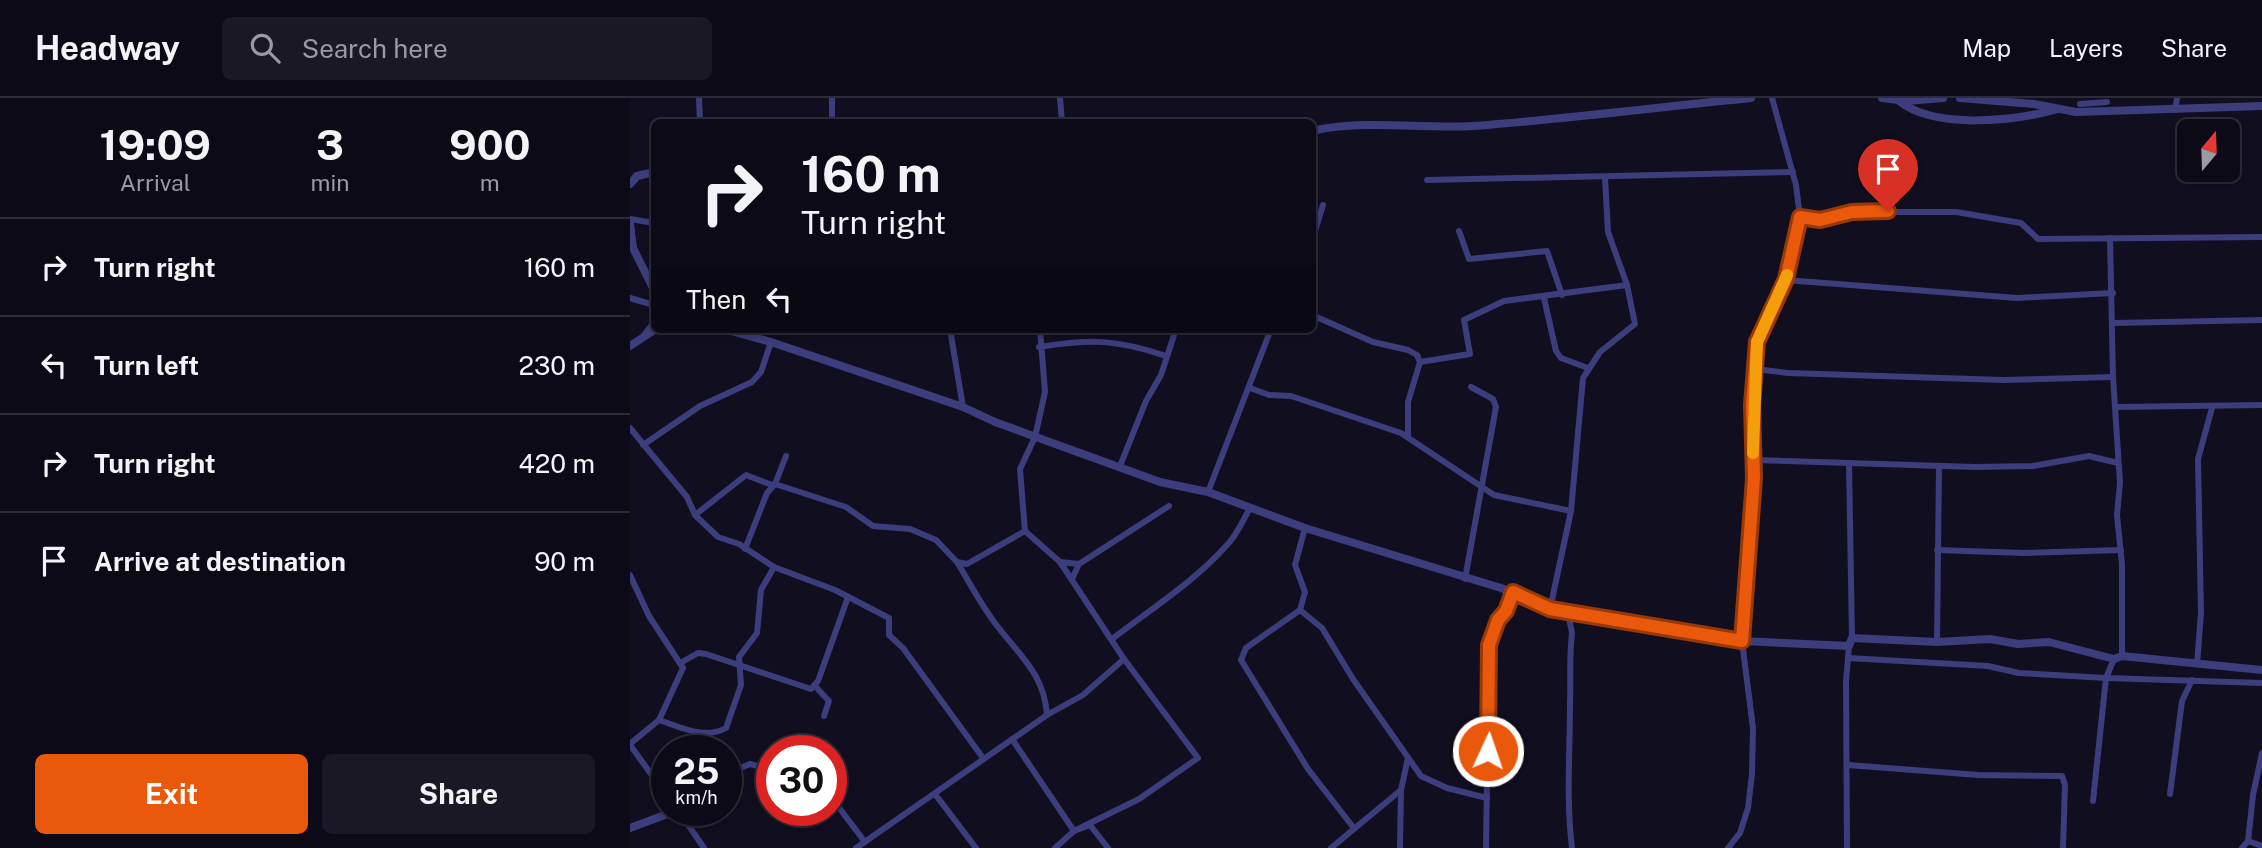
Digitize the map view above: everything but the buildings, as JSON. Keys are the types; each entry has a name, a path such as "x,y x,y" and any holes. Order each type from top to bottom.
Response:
{"street":[{"path":"699,98 701,119"},
{"path":"832,98 832,119"},
{"path":"1060,98 1062,119"},
{"path":"1316,130 1334,126 1383,124 1411,128 1474,125 1751,98"},
{"path":"1728,848 1740,833 1748,808 1752,774 1753,728 1742,641 1757,342 1786,279 1800,217 1793,173 1772,98"},
{"path":"1886,99 1899,101 1943,98"},
{"path":"1960,98 2060,109"},
{"path":"2175,110 2177,98"},
{"path":"1899,101 1913,112 1959,120 2029,117 2105,100 2117,111"},
{"path":"2080,105 2117,111 2262,106"},
{"path":"631,181 637,176 651,173"},
{"path":"1427,180 1793,173"},
{"path":"1550,609 1571,511 1581,388 1588,368 1600,352 1635,324 1627,285 1608,232 1605,178"},
{"path":"1316,228 1323,205"},
{"path":"1800,217 1820,220 1852,212 1956,212 2021,223 2038,239 2262,237"},
{"path":"630,219 651,222"},
{"path":"630,224 633,248 651,284"},
{"path":"1459,231 1469,259 1547,251 1562,295"},
{"path":"2093,801 2106,678 2118,657 2121,550 2117,515 2120,483 2113,377 2114,323 2110,238"},
{"path":"1786,279 2017,298 2113,293"},
{"path":"1420,362 1470,354 1464,320 1504,301 1544,298 1627,285"},
{"path":"630,298 651,304"},
{"path":"1544,298 1556,351 1562,358 1588,368"},
{"path":"1316,318 1373,342 1408,350 1417,355 1420,362 1408,402 1408,436"},
{"path":"2114,323 2262,320"},
{"path":"643,336 651,327"},
{"path":"630,345 651,332"},
{"path":"738,333 963,407 1035,437 1160,482 1208,492 1305,528 1513,592 1550,609 1568,613 1742,641 2049,642 2118,657 2262,670"},
{"path":"951,333 963,407"},
{"path":"1012,739 1074,831 1139,799 1198,758 1124,659 1060,562 1026,531 1020,469 1035,437 1045,392 1040,333"},
{"path":"1120,466 1146,401 1161,376 1175,333"},
{"path":"1208,492 1270,333"},
{"path":"1040,347 1089,340 1120,342 1166,356"},
{"path":"643,445 700,406 752,382 761,372 771,342"},
{"path":"1756,369 1787,373 2003,380 2113,377"},
{"path":"1465,579 1468,551 1474,541 1495,403 1471,387"},
{"path":"1250,388 1269,395 1291,396 1408,436 1443,463 1458,469 1494,495 1571,511"},
{"path":"2116,407 2212,408 2262,405"},
{"path":"2197,664 2202,613 2198,458 2212,408"},
{"path":"630,428 687,497 695,514 718,537 745,549 774,567 848,597 889,618 889,635 903,648 983,758"},
{"path":"745,549 786,456"},
{"path":"1753,460 1906,463 1939,467 2033,466 2089,456 2118,463"},
{"path":"1847,848 1849,463"},
{"path":"1937,642 1939,467"},
{"path":"695,514 746,475 846,507 873,526 910,529 936,540 957,562 998,627 1026,658 1046,696 1047,715"},
{"path":"1072,579 1079,564 1169,506"},
{"path":"1112,639 1181,589 1229,544 1251,508"},
{"path":"1305,528 1295,565 1305,592 1300,610 1246,648 1241,660 1255,685 1269,700 1308,769 1353,827"},
{"path":"957,562 967,564 1026,531"},
{"path":"1937,550 2010,553 2121,550"},
{"path":"1060,562 1079,564"},
{"path":"659,720 694,732 712,733 726,728 741,685 741,652 757,633 761,590 774,567"},
{"path":"630,575 649,616 683,668 659,720 630,745 651,774"},
{"path":"1486,848 1489,645 1498,620 1506,611 1513,592"},
{"path":"815,686 848,597"},
{"path":"1300,610 1322,628 1353,679 1421,776 1447,788 1487,798"},
{"path":"1568,613 1572,633 1567,778 1572,807 1569,820 1573,848"},
{"path":"681,662 698,653 706,654 806,688 815,686"},
{"path":"1848,657 1988,666 2019,673 2262,683"},
{"path":"847,822 861,846 983,758 1047,715 1083,695 1124,659"},
{"path":"2170,794 2182,701 2192,680"},
{"path":"815,686 830,701 824,716"},
{"path":"2242,848 2248,841 2253,795 2262,753"},
{"path":"1400,848 1401,790 1408,758"},
{"path":"1848,765 1978,775 2062,776 2065,785 2063,848"},
{"path":"1404,782 1421,776"},
{"path":"1331,848 1353,827 1401,790"},
{"path":"935,794 976,848"},
{"path":"630,828 651,820"},
{"path":"1055,848 1074,831 1090,825 1108,848"},
{"path":"688,826 701,847"},
{"path":"2248,841 2262,846"}],"slow traffic":[{"path":"1753,453 1752,405 1757,342 1787,275"}],"route":[{"path":"1488,751 1486,739 1489,722 1489,645 1498,620 1506,611 1513,592 1550,609 1742,641 1754,478 1752,405 1757,342 1786,279 1800,217 1820,220 1852,212 1888,211"}]}
